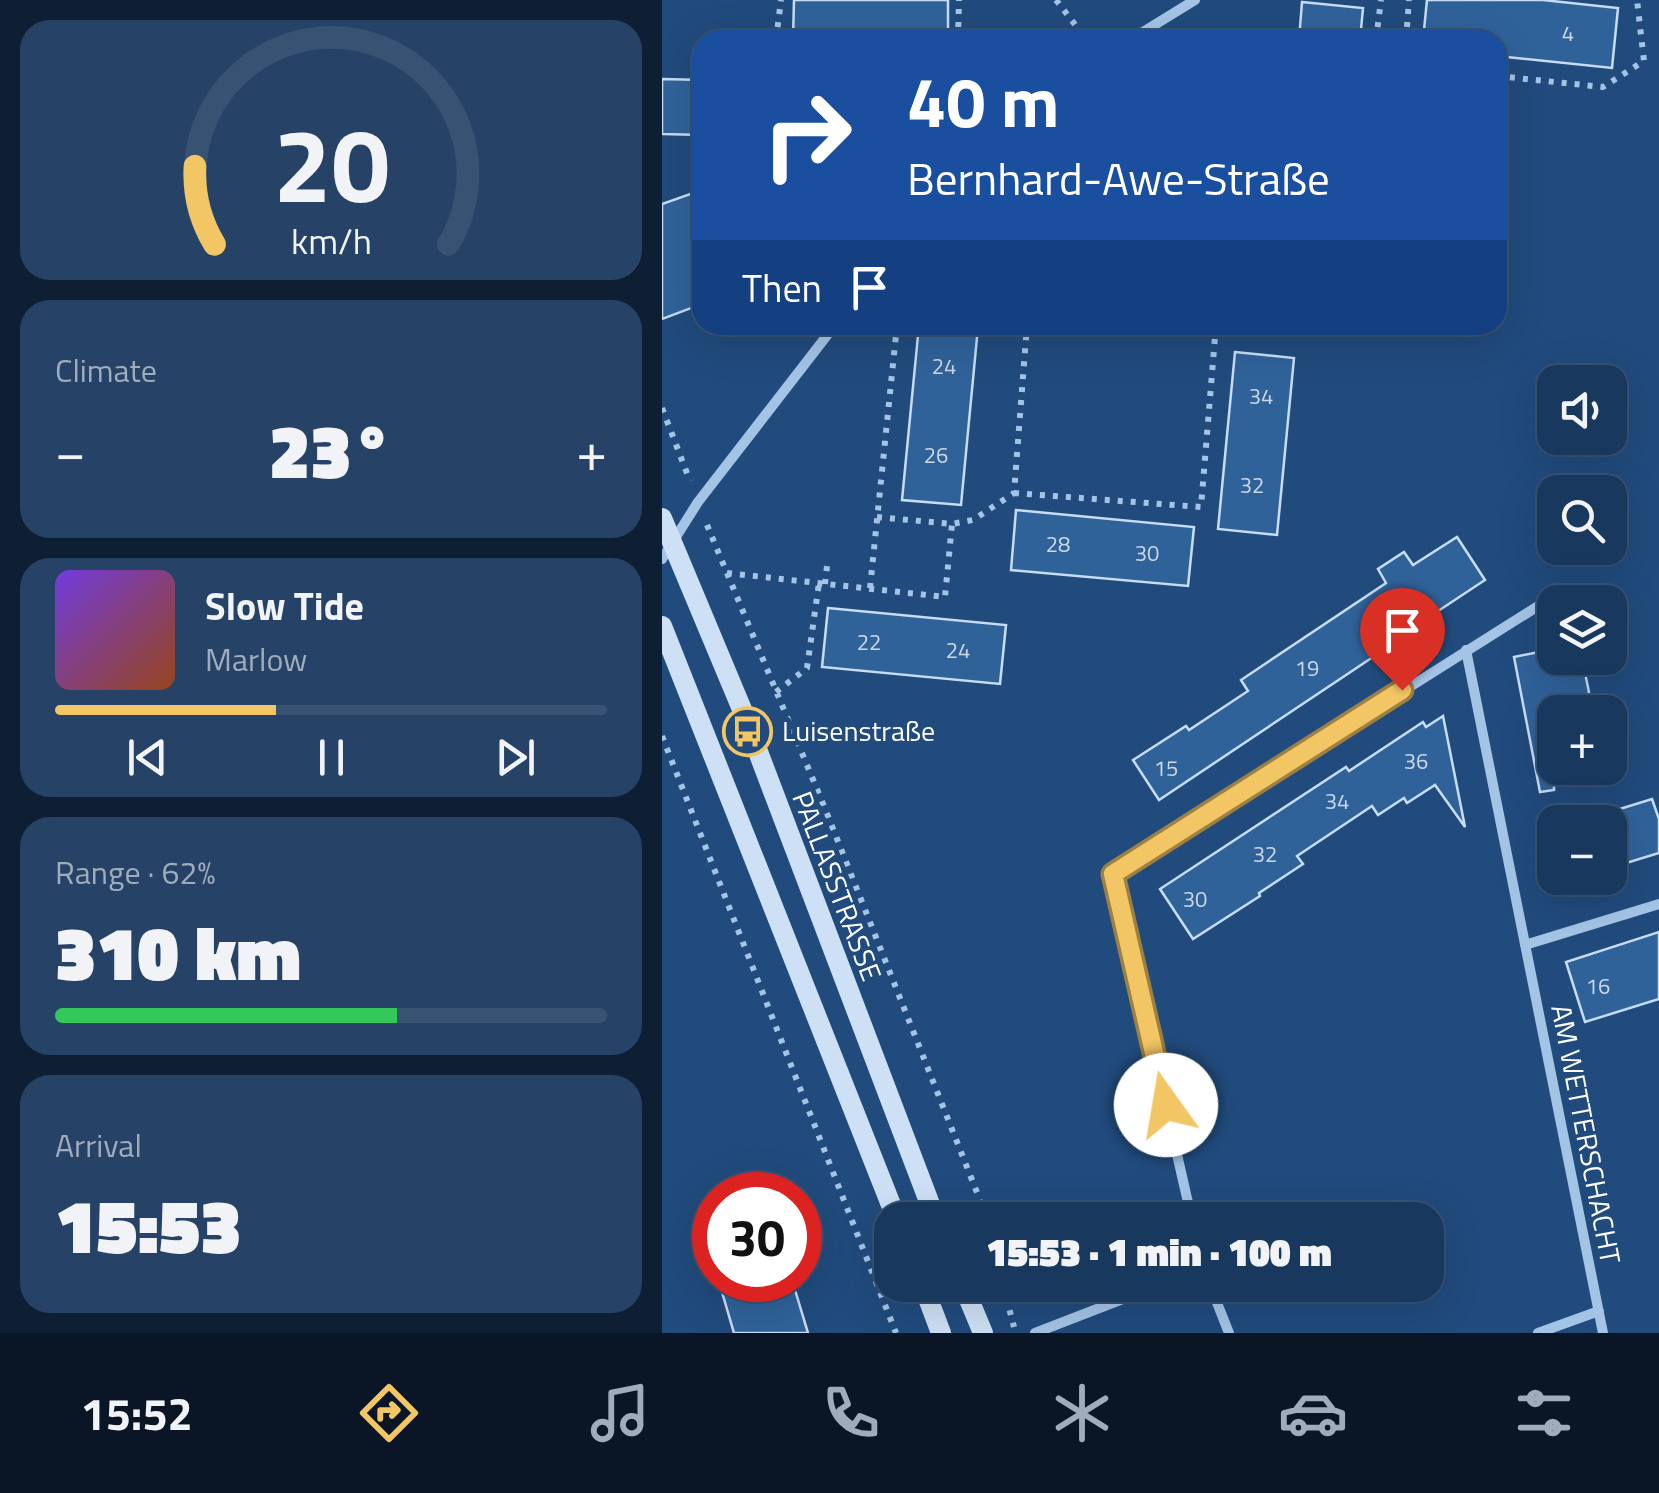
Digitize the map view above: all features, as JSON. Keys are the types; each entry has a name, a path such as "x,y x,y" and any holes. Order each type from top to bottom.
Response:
{"main road":[{"name":"PALLASSTRASSE","path":"662,518 667,550 740,706 929,1202"},
{"path":"662,626 890,1202"},
{"path":"930,1302 942,1333"},
{"path":"970,1302 982,1333"}],"street":[{"path":"1146,30 1195,0"},
{"path":"667,550 698,502 827,335"},
{"path":"1188,1202 1113,874 1537,606"},
{"name":"AM WETTERSCHACHT","path":"1466,650 1603,1333"},
{"path":"1525,945 1658,904"},
{"path":"1035,1333 1115,1302"},
{"path":"1217,1302 1229,1333"},
{"path":"1538,1333 1600,1311"}],"path":[{"path":"777,30 781,0"},
{"path":"958,0 958,30"},
{"path":"1377,30 1381,0"},
{"path":"1407,30 1410,0"},
{"path":"1507,77 1603,87 1644,61 1636,0"},
{"path":"1058,1 1080,30"},
{"path":"870,588 896,335"},
{"path":"1014,493 1025,335"},
{"path":"877,517 952,524 973,520 1014,493 1202,507 1215,335"},
{"path":"662,408 980,1202"},
{"path":"727,574 945,596 952,524"},
{"path":"776,692 807,668 827,566"},
{"path":"662,736 896,1333"},
{"path":"1008,1302 1016,1333"}],"building":[{"path":"794,0 948,0 948,30 793,30"},
{"path":"1427,0 1543,0 1618,8 1612,68 1507,57 1507,30 1424,30"},
{"path":"1302,2 1363,8 1361,30 1300,30"},
{"path":"662,79 692,80 692,135 662,134"},
{"path":"692,193 692,308 662,319 662,204"},
{"path":"918,335 977,335 961,505 902,500"},
{"path":"1235,352 1294,358 1277,535 1218,529"},
{"path":"1016,510 1194,527 1188,586 1011,570"},
{"path":"1457,537 1485,580 1414,627 1418,632 1378,658 1376,655 1159,800 1133,760 1186,726 1189,730 1248,691 1241,680 1386,583 1378,569 1404,552 1413,565"},
{"path":"828,608 1006,625 1000,684 822,667"},
{"path":"1537,652 1537,675 1585,675 1590,695 1537,695 1537,776 1514,657"},
{"path":"1443,716 1465,827 1435,785 1378,815 1372,806 1297,856 1303,864 1259,893 1260,896 1193,939 1160,889 1346,767 1349,771 1423,722 1426,727"},
{"path":"1539,785 1554,785 1554,790 1540,792"},
{"path":"1652,799 1659,819 1659,853 1627,863 1627,807"},
{"path":"1659,932 1659,999 1585,1022 1566,962"},
{"path":"725,1302 799,1302 808,1333 734,1333"}],"place":[{"name":"Luisenstraße","path":"747,731"}],"route":[{"path":"1166,1105 1113,874 1402,690"}]}
